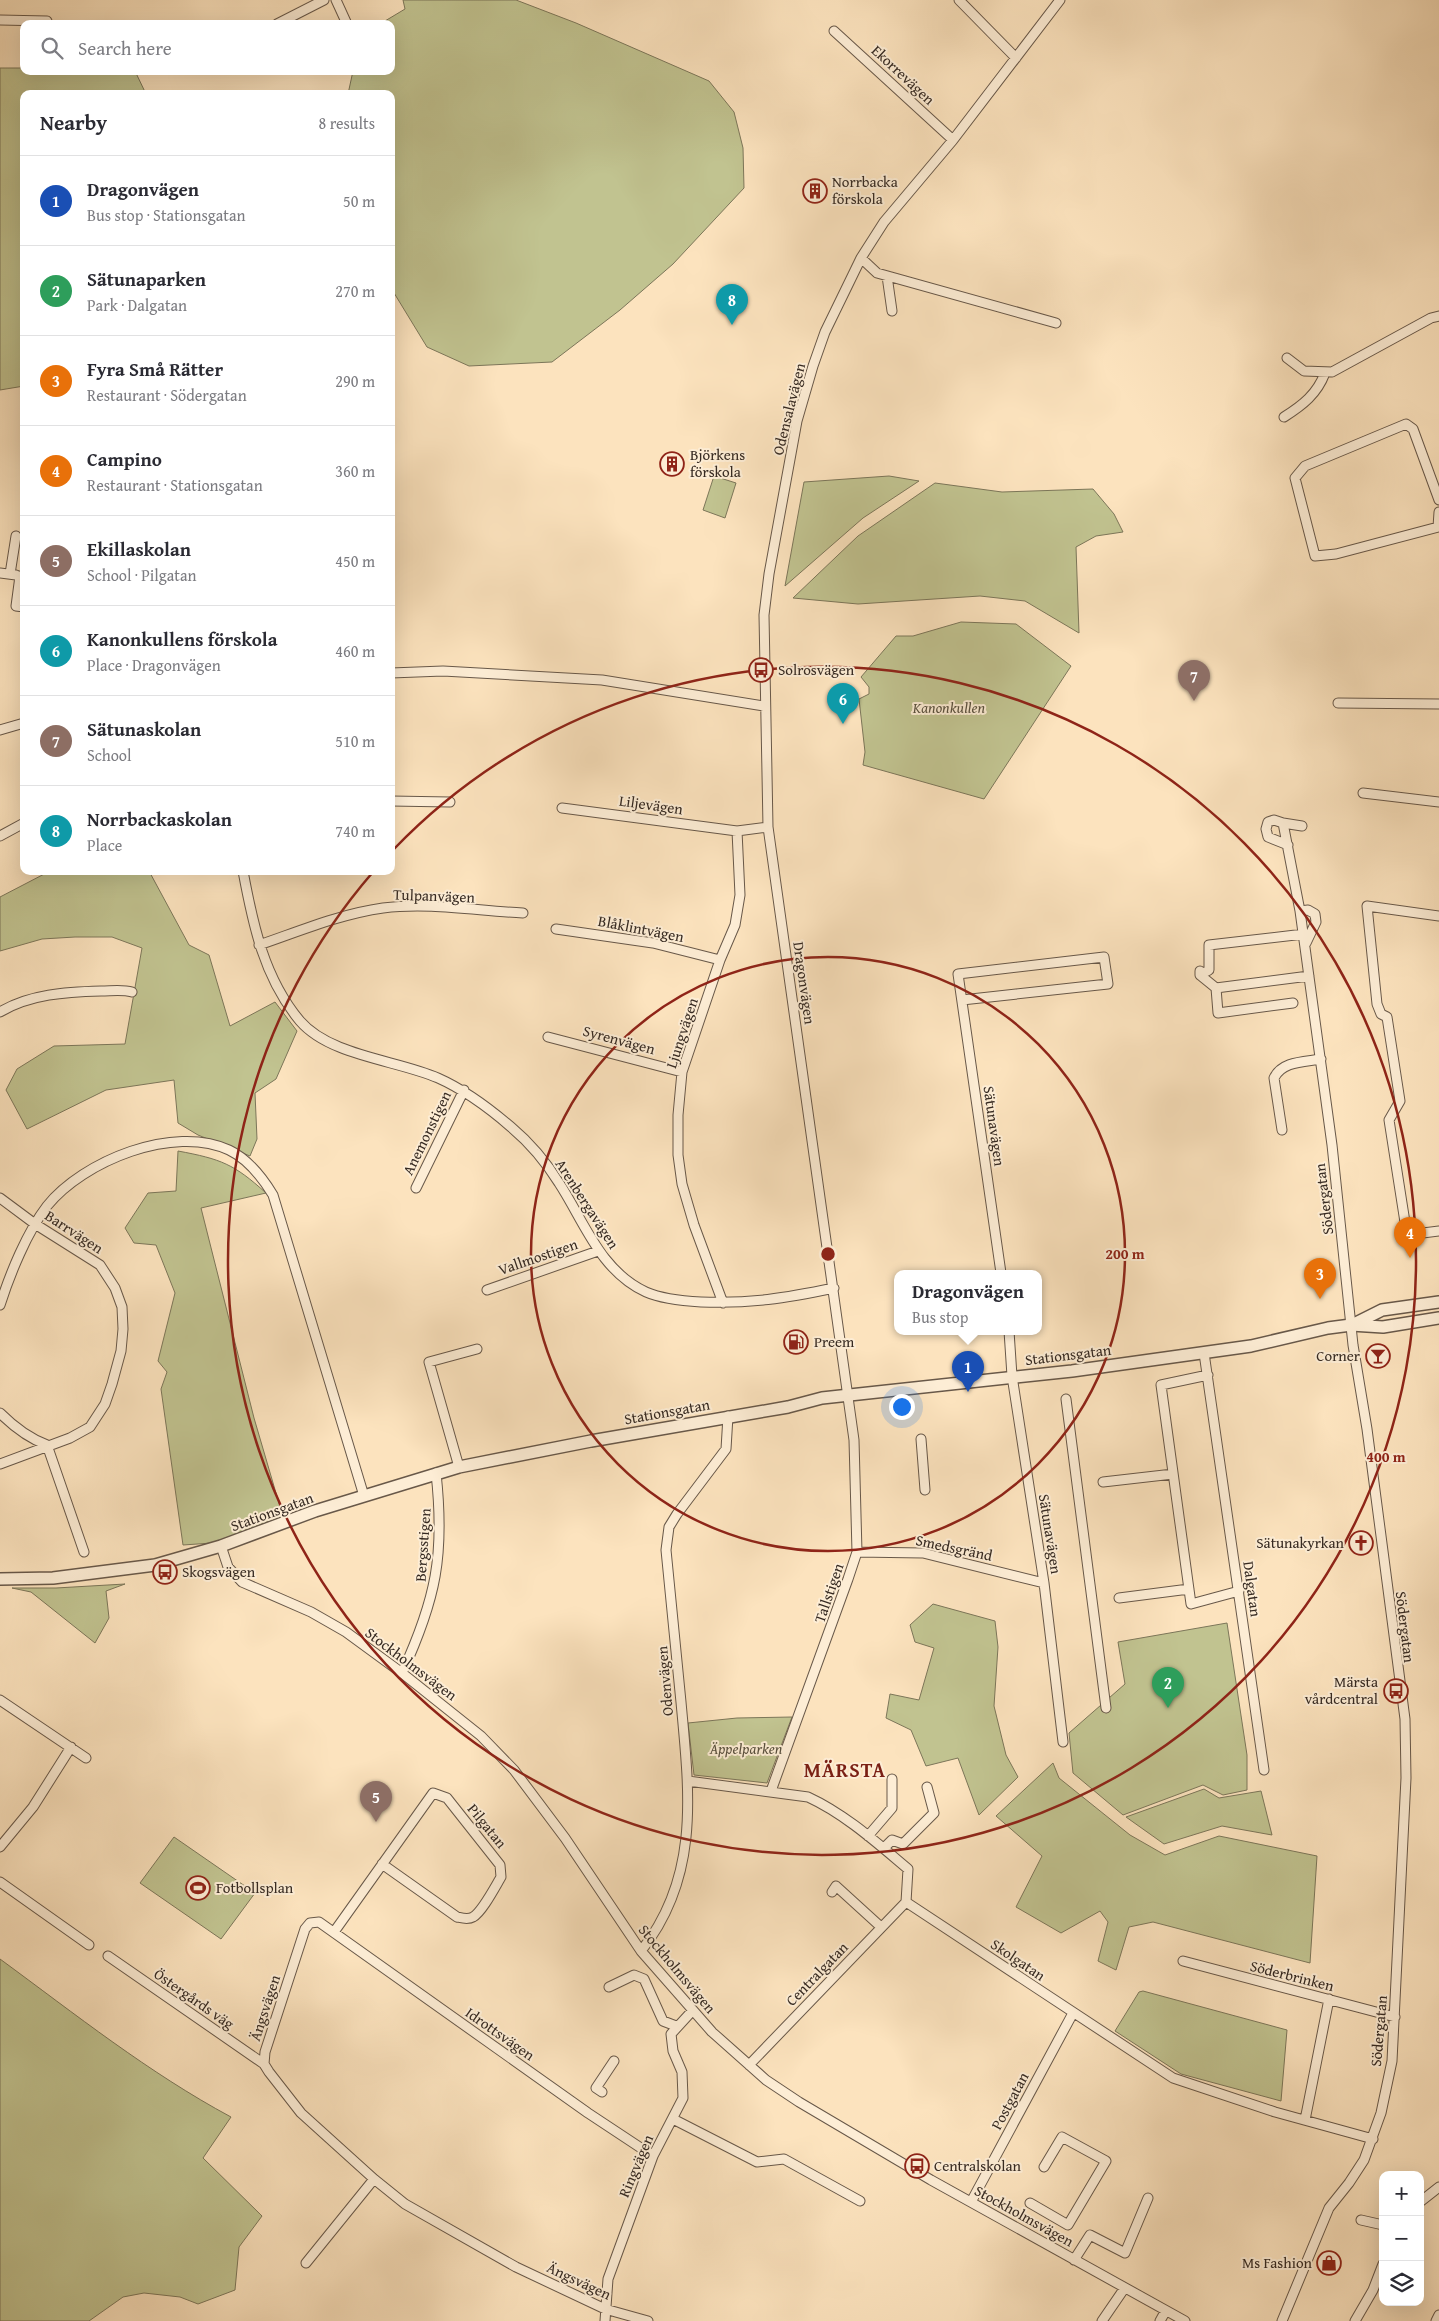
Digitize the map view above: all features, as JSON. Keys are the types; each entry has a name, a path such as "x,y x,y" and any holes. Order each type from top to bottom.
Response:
{"street":[{"path":"285,20 324,0"},
{"path":"336,0 345,20"},
{"path":"959,0 1016,58"},
{"name":"Odensalavägen","path":"769,574 803,403 825,332 861,258 881,226 953,140 1060,0"},
{"path":"0,20 20,20"},
{"name":"Ekorrevägen","path":"834,31 953,140"},
{"path":"861,258 877,273 1056,323"},
{"path":"887,276 892,310"},
{"path":"1287,358 1304,370 1332,372 1431,318 1439,316"},
{"path":"1284,416 1307,402 1321,382 1325,372"},
{"path":"1439,500 1414,429 1406,424 1304,466 1295,478 1315,556 1336,554 1438,527 1439,512"},
{"path":"10,574 16,536"},
{"path":"0,573 20,576"},
{"name":"Dragonvägen","path":"769,574 764,615 764,706 768,827 834,1288 847,1394"},
{"path":"20,586 16,606 20,606"},
{"path":"395,674 443,671 602,680 764,706"},
{"path":"1338,703 1439,704"},
{"path":"0,730 20,724"},
{"path":"1364,793 1439,802"},
{"path":"395,801 450,802"},
{"name":"Liljevägen","path":"562,808 737,831"},
{"path":"1288,846 1268,837 1266,829 1268,822 1274,820 1302,826"},
{"name":"Södergatan","path":"1282,2321 1329,2208 1349,2183 1373,2139 1392,2061 1400,1861 1406,1778 1406,1732 1367,1429 1351,1325 1338,1194 1304,934 1283,823"},
{"path":"0,836 20,825"},
{"path":"737,831 768,827"},
{"name":"Ljungvägen","path":"723,1303 694,1225 682,1184 678,1155 678,1115 682,1072 720,960 735,925 740,895 737,831"},
{"name":"Arenbergavägen","path":"244,875 253,928 259,945 278,989 302,1023 327,1041 361,1055 436,1077 464,1090 513,1128 539,1155 559,1182 598,1251 617,1271 646,1292 685,1301 723,1303 762,1302 834,1288"},
{"path":"1439,916 1367,906 1377,1004 1382,1014 1387,1017 1400,1101 1389,1120 1407,1235 1439,1231"},
{"name":"Tulpanvägen","path":"259,945 349,914 384,908 421,907 523,914"},
{"path":"1300,911 1308,910 1315,914 1316,922 1305,946"},
{"name":"Blåklintvägen","path":"556,930 653,943 720,960"},
{"path":"1293,1003 1218,1013 1216,988 1200,971 1209,970 1209,945 1304,934"},
{"name":"Sätunavägen","path":"962,1000 1108,984 1104,957 958,974 1002,1270"},
{"path":"1216,988 1309,976"},
{"path":"0,1012 17,1004 47,995 68,992 132,992"},
{"name":"Syrenvägen","path":"548,1037 682,1072"},
{"path":"1282,1130 1274,1078 1277,1071 1283,1066 1320,1059"},
{"name":"Anemonstigen","path":"416,1188 464,1090"},
{"path":"0,1305 35,1224 48,1205 71,1184 110,1160 144,1147 165,1142 210,1144 229,1150 250,1164 273,1195 364,1496"},
{"name":"Barrvägen","path":"0,1198 35,1224 100,1265 116,1288 122,1307 123,1329 121,1351 112,1384 96,1420 82,1433 0,1464"},
{"name":"Vallmostigen","path":"487,1290 598,1251"},
{"name":"Stationsgatan","path":"1351,1325 1382,1310 1439,1302"},
{"name":"Stationsgatan","path":"0,1579 53,1578 155,1566 221,1546 364,1496 460,1467 847,1394 932,1387 1204,1352 1351,1325 1384,1327 1439,1318"},
{"name":"Sätunavägen","path":"1009,1335 1012,1376 1044,1583 1064,1742"},
{"path":"460,1467 429,1362 477,1349"},
{"name":"Dalgatan","path":"1204,1352 1264,1770"},
{"path":"1208,1376 1160,1385 1191,1604 1239,1591"},
{"name":"Tallstigen","path":"771,1791 805,1703 857,1552 854,1440 847,1394"},
{"path":"1066,1399 1106,1708"},
{"path":"0,1413 16,1429 35,1441 48,1445 84,1552"},
{"name":"Odenvägen","path":"641,1951 659,1928 675,1889 685,1854 688,1781 666,1550 669,1527 726,1449 728,1416"},
{"path":"920,1439 925,1490"},
{"name":"Bergsstigen","path":"402,1673 421,1630 433,1594 438,1568 440,1523 436,1473"},
{"path":"1103,1482 1173,1474"},
{"name":"Stockholmsvägen","path":"221,1546 228,1567 242,1582 328,1621 402,1673 482,1736 514,1770 565,1838 641,1951 693,2010 749,2065 800,2102 1165,2312"},
{"name":"Smedsgränd","path":"857,1552 923,1553 1044,1583"},
{"path":"1119,1598 1189,1589"},
{"path":"0,1700 86,1758"},
{"path":"0,1847 33,1807 71,1747"},
{"path":"868,1836 892,1808 892,1779"},
{"path":"688,1781 808,1797 824,1804 884,1848 908,1869 906,1902"},
{"path":"884,1848 892,1840 903,1844 934,1813 926,1787"},
{"name":"Pilgatan","path":"334,1932 382,1864 434,1793 447,1798 500,1865 502,1877 478,1912 472,1918 464,1919 457,1917 382,1864"},
{"path":"0,1882 88,1945"},
{"path":"832,1892 836,1886 882,1927"},
{"name":"Centralgatan","path":"749,2065 906,1902"},
{"name":"Skolgatan","path":"906,1902 1073,2014 1173,2078 1305,2120 1373,2139"},
{"name":"Ängsvägen","path":"334,1932 315,1921 305,1929 265,2052 264,2064 301,2113 374,2179 405,2204 516,2268 605,2309 648,2321"},
{"name":"Idrottsvägen","path":"334,1932 588,2113 653,2156"},
{"name":"Östergårds väg","path":"108,1956 264,2064"},
{"name":"Söderbrinken","path":"1183,1961 1395,2017"},
{"path":"609,1987 634,1975 644,1979 662,2021 676,2026 693,2010"},
{"path":"1305,2120 1329,1999"},
{"name":"Postgatan","path":"971,2202 1073,2014"},
{"name":"Ringvägen","path":"605,2321 608,2279 653,2156 683,2098 682,2072 670,2041 671,2034 676,2026"},
{"path":"602,2092 596,2088 614,2061"},
{"path":"673,2119 757,2162 784,2160 860,2202"},
{"path":"1030,2203 1068,2225 1106,2161 1062,2136 1044,2167"},
{"path":"306,2263 374,2179"},
{"path":"1424,2199 1439,2187"},
{"path":"1074,2260 1090,2235 1125,2253 1148,2198"},
{"path":"1361,2220 1379,2224"},
{"path":"1354,2321 1373,2290 1379,2274"},
{"path":"1102,2321 1124,2290"},
{"path":"1160,2321 1165,2312 1184,2321"},
{"path":"1436,2321 1439,2315"}],"green space":[{"path":"403,0 516,0 576,23 709,81 734,112 743,148 744,188 673,264 620,310 552,362 469,366 427,347 395,295 395,90 349,90 352,75 395,75 395,20 387,20 405,9"},
{"path":"0,68 20,68 20,75 137,75 144,90 20,90 20,387 0,390"},
{"path":"714,476 736,483 725,518 703,510"},
{"path":"889,476 919,481 863,518 785,586 804,482"},
{"path":"935,483 1002,492 1093,489 1114,514 1123,532 1096,536 1076,547 1079,633 1025,601 980,596 858,604 793,598 858,536"},
{"name":"Kanonkullen","path":"961,622 1016,624 1071,666 984,799 863,765 865,752 859,699 869,694 869,687 861,677 896,636 913,636"},
{"path":"42,875 151,875 189,945 209,955 230,1026 275,1002 297,1031 276,1079 255,1093 257,1139 250,1156 198,1135 178,1123 174,1080 106,1090 27,1129 6,1090 17,1069 54,1046 125,1044 142,948 112,937 75,937 42,939 0,951 0,897"},
{"path":"178,1151 226,1164 245,1175 266,1193 201,1208 254,1418 283,1517 212,1543 183,1545 161,1389 167,1372 158,1361 175,1293 156,1245 134,1243 125,1228 148,1193 176,1191"},
{"path":"125,1584 106,1591 109,1618 95,1643 31,1592 12,1588 56,1588"},
{"path":"933,1604 995,1621 998,1647 994,1706 1006,1755 1018,1777 979,1815 958,1758 926,1766 911,1730 886,1718 890,1694 919,1700 934,1648 915,1642 910,1625"},
{"path":"1227,1623 1247,1755 1247,1790 1223,1795 1203,1785 1123,1815 1073,1773 1069,1733 1125,1684 1118,1642"},
{"name":"Äppelparken","path":"792,1717 767,1783 694,1775 688,1723 737,1718"},
{"path":"1053,1763 1059,1778 1130,1835 1165,1855 1219,1836 1317,1856 1310,1963 1153,1922 1129,1927 1116,1970 1098,1961 1108,1922 1100,1911 1061,1933 1016,1907 1042,1856 996,1816"},
{"path":"1204,1789 1219,1798 1261,1791 1272,1835 1222,1826 1164,1844 1126,1817"},
{"name":"Fotbollsplan","path":"174,1837 255,1893 221,1939 140,1883"},
{"path":"0,1959 84,2022 142,2062 231,2117 203,2158 262,2216 239,2247 235,2290 198,2304 180,2297 144,2293 123,2297 89,2321 0,2321"},
{"path":"1143,1991 1287,2030 1281,2101 1181,2074 1115,2031 1139,1992"}],"place":[{"name":"Norrbacka förskola","path":"815,191"},
{"name":"Norrbackaskolan","path":"732,325"},
{"name":"Björkens förskola","path":"672,464"},
{"name":"Solrosvägen","path":"761,670"},
{"name":"Sätunaskolan","path":"1194,701"},
{"name":"Kanonkullens förskola","path":"843,724"},
{"name":"Campino","path":"1410,1258"},
{"name":"Fyra Små Rätter","path":"1320,1299"},
{"name":"Preem","path":"796,1342"},
{"name":"Corner","path":"1378,1356"},
{"name":"Dragonvägen","path":"968,1392"},
{"name":"Sätunakyrkan","path":"1361,1543"},
{"name":"Skogsvägen","path":"165,1572"},
{"name":"Märsta vårdcentral","path":"1396,1691"},
{"name":"Sätunaparken","path":"1168,1708"},
{"name":"Ekillaskolan","path":"376,1822"},
{"name":"Fotbollsplan","path":"198,1888"},
{"name":"Centralskolan","path":"917,2166"},
{"name":"Ms Fashion","path":"1329,2263"}],"district":[{"name":"MÄRSTA","path":"845,1770"}]}
